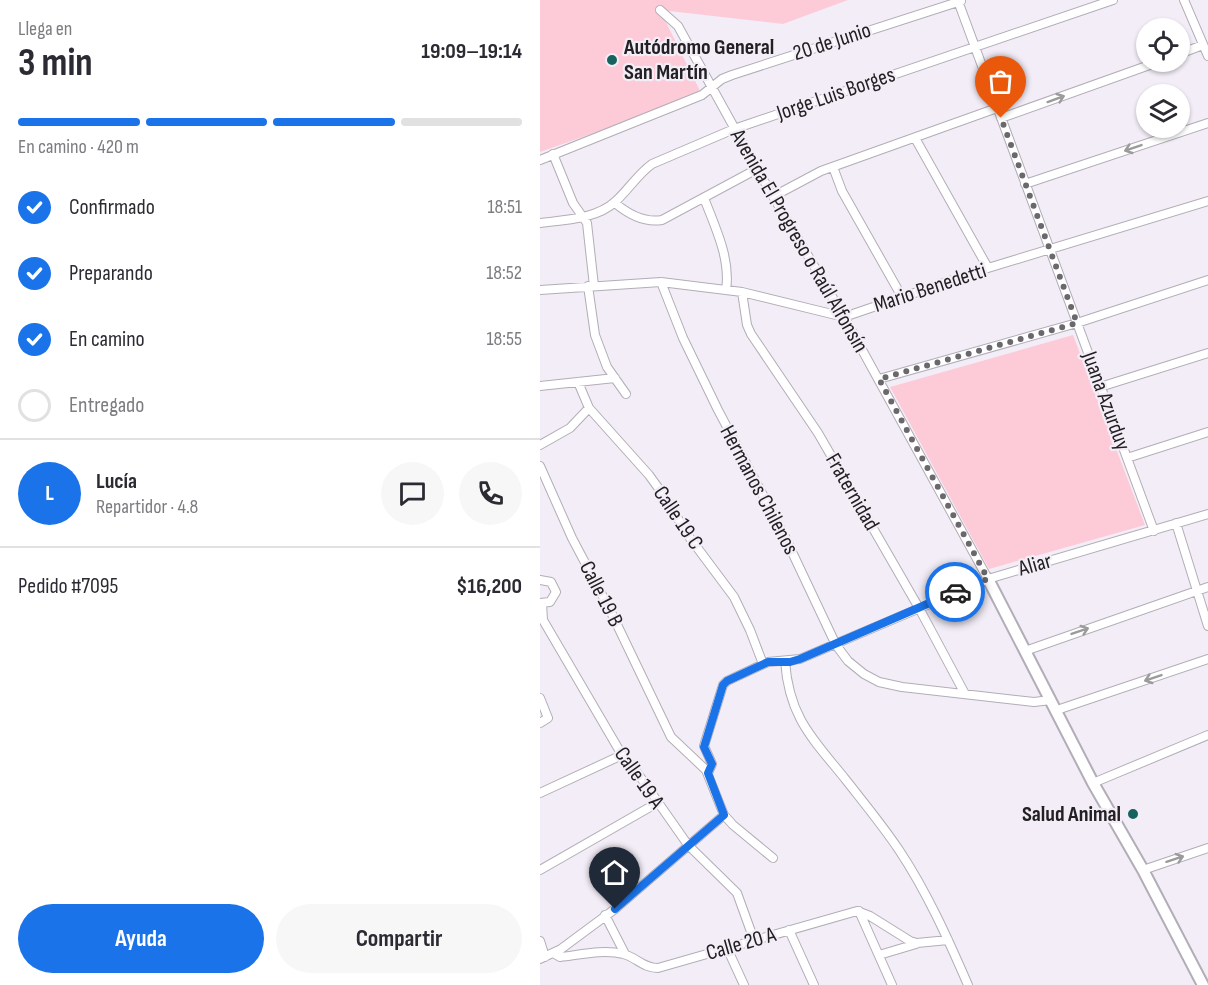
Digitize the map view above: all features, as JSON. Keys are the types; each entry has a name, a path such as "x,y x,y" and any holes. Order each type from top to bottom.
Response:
{"street":[{"name":"Jorge Luis Borges","path":"540,223 583,217 607,208 615,203 652,164 735,129 1113,0"},
{"path":"1184,0 1208,56"},
{"name":"Juana Azurduy","path":"960,1 974,47 1154,531"},
{"name":"20 de Junio","path":"540,160 702,95 722,79 732,75 960,1"},
{"name":"Avenida El Progreso o Raúl Alfonsín","path":"660,10 678,26 879,379 988,579 1093,783 1143,870 1203,985"},
{"path":"1190,50 1203,45"},
{"path":"1001,118 1136,70"},
{"path":"774,196 821,171 997,108"},
{"path":"1025,184 1208,123"},
{"path":"915,138 988,268"},
{"path":"553,154 573,203 588,229 596,336 607,367 626,394"},
{"path":"833,167 842,191 902,297"},
{"path":"615,203 625,212 655,221 667,218 758,169"},
{"path":"704,198 728,271 726,290"},
{"name":"Mario Benedetti","path":"540,290 661,282 742,292 844,317 988,268 1208,201"},
{"path":"879,379 1077,323 1208,280"},
{"name":"Hermanos Chilenos","path":"661,282 683,338 784,535 836,645 848,661 879,682 964,694"},
{"name":"Fraternidad","path":"742,292 747,324 751,334 818,433 919,608 964,694"},
{"path":"1100,387 1208,353"},
{"path":"540,386 615,378"},
{"name":"Calle 19 C","path":"578,382 589,408 649,475 687,534 734,597 763,664"},
{"path":"540,445 570,428 589,408"},
{"path":"1127,458 1208,432"},
{"name":"Calle 19 B","path":"540,466 572,538 609,608 671,737 708,773"},
{"name":"Aliar","path":"708,773 712,764 704,747 723,685 727,681 763,664 800,659 836,645 988,579 1208,514"},
{"path":"1176,523 1208,626"},
{"name":"Calle 19 A","path":"540,580 550,582 556,592 550,602 541,603 542,617 570,668 622,755 634,768 688,845 737,893 754,940"},
{"path":"1025,651 1208,587"},
{"path":"964,694 1054,705 1208,659"},
{"path":"785,661 788,690 798,716 806,730 900,852 934,911 968,985"},
{"path":"540,698 548,718 540,723"},
{"path":"1093,783 1208,735"},
{"path":"540,794 622,755"},
{"path":"708,773 724,815 773,858"},
{"path":"540,870 657,803"},
{"path":"546,957 615,909 724,815"},
{"path":"1143,870 1208,849"},
{"name":"Calle 20 A","path":"625,954 643,965 658,968 850,911 859,911"},
{"path":"859,911 917,943"},
{"path":"859,911 892,985"},
{"path":"605,915 625,954"},
{"path":"789,930 814,985"},
{"path":"879,955 917,943 948,940"},
{"path":"540,941 546,957"},
{"path":"727,948 744,985"},
{"path":"546,957 625,954"}],"shaded area":[{"name":"Autódromo General San Martín","path":"540,0 848,0 783,24 660,10 702,95 540,152"},
{"path":"1073,335 1145,525 989,569 890,387"}],"way so far":[{"path":"955,592 988,579 879,379 1077,323 1001,118"}],"place":[{"name":"Autódromo General San Martín","path":"612,60"},
{"name":"Salud Animal","path":"1133,814"}],"route":[{"path":"615,909 724,815 708,773 712,764 704,747 723,685 727,681 768,662 790,662 836,645 955,592"}]}
